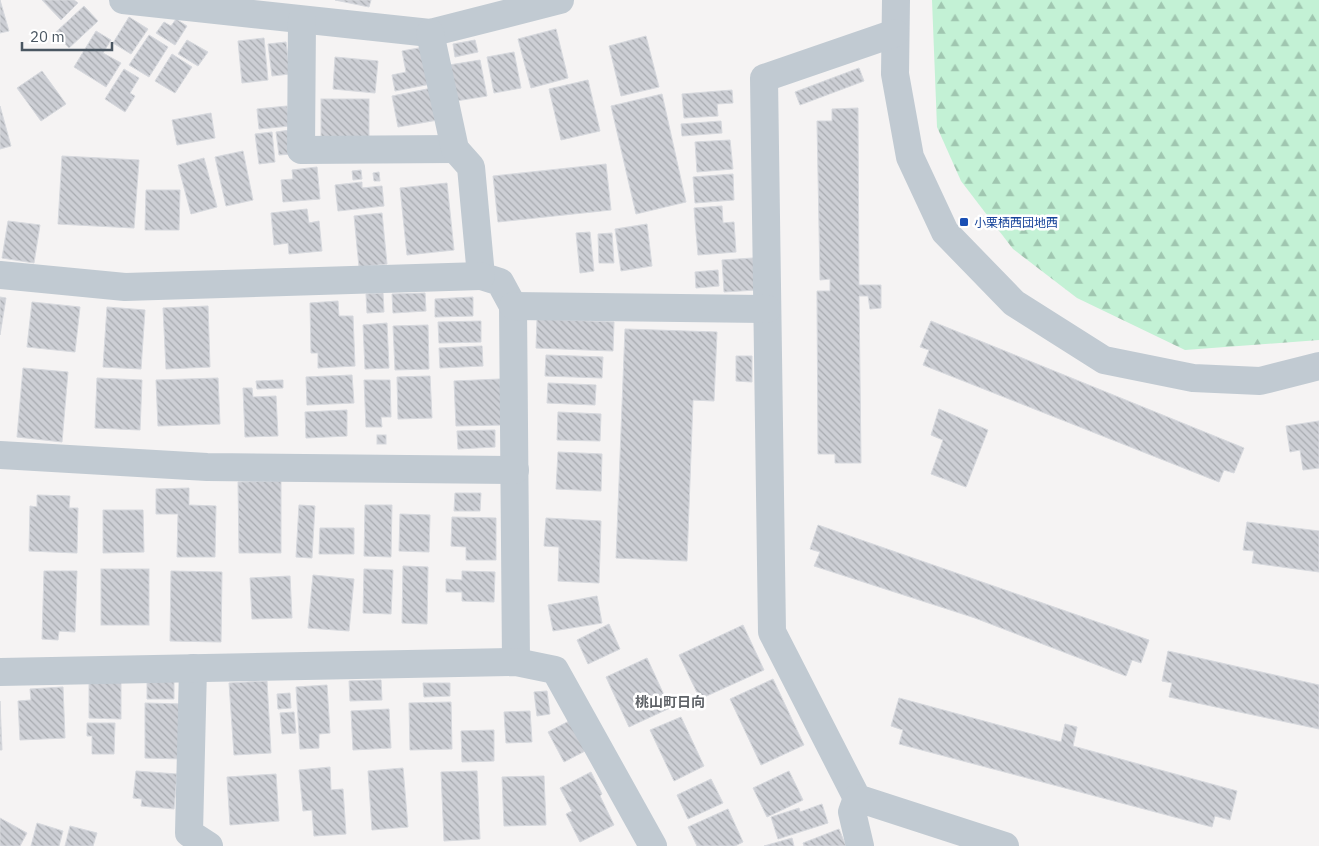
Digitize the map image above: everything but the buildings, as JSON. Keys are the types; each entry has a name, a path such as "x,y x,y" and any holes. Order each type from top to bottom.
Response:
{"street":[{"path":"123,0 430,33 560,0"},
{"path":"896,0 894,74 910,157 945,232 1014,303 1104,360 1113,362 1193,378 1260,381 1319,366"},
{"path":"302,20 301,150 455,149"},
{"path":"430,33 455,149 471,167 481,276"},
{"path":"895,33 764,78 772,632 857,798 1005,846"},
{"path":"0,276 126,287 481,276 500,282 513,306 516,662"},
{"path":"513,306 768,309"},
{"path":"0,455 208,466 515,470"},
{"path":"0,672 516,662 555,670 653,846"},
{"path":"193,668 189,833 209,846"},
{"path":"857,798 852,812 860,846"}],"green space":[{"path":"932,0 1319,0 1319,340 1185,350 1077,298 1013,249 961,181 937,127"}],"place":[{"name":"小栗栖西団地西","path":"964,222"}],"district":[{"name":"桃山町日向","path":"670,702"}]}
